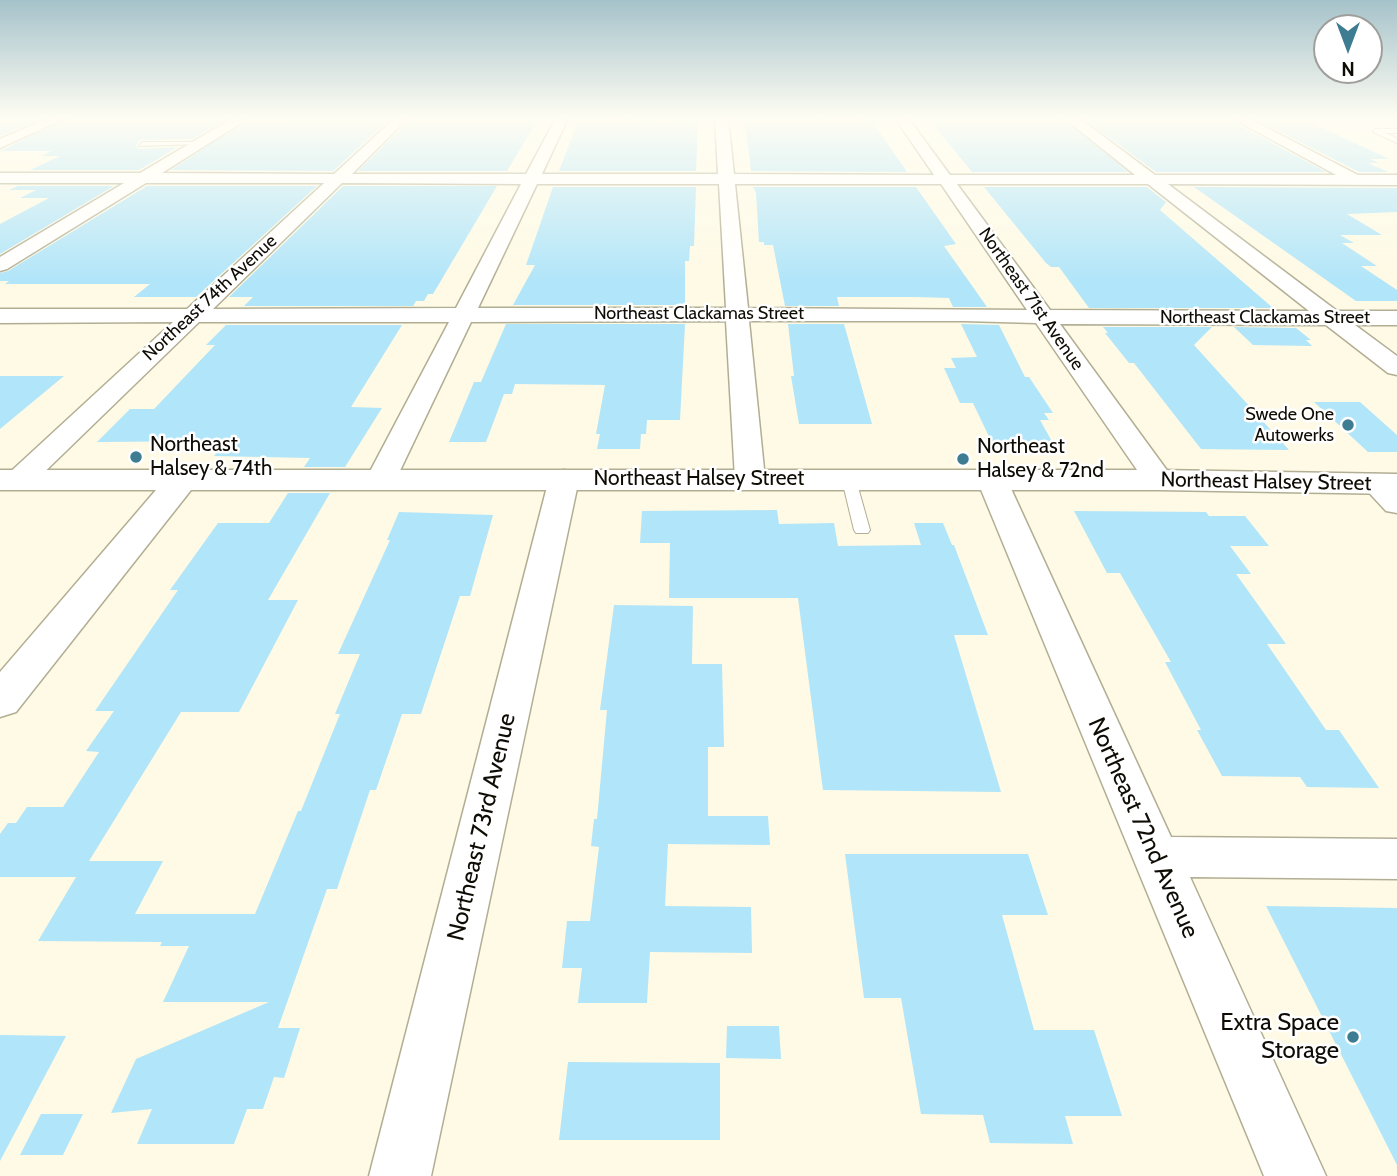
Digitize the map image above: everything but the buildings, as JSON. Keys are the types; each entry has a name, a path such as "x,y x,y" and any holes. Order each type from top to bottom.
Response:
{"main road":[{"name":"Northeast Halsey Street","path":"9,480 1159,480 1390,491"},
{"path":"0,701 182,480"}],"street":[{"path":"0,265 150,173"},
{"name":"Northeast 74th Avenue","path":"9,480 192,315 343,173"},
{"path":"381,479 535,173"},
{"path":"726,173 750,479"},
{"name":"Northeast 71st Avenue","path":"941,173 1159,480"},
{"path":"1144,173 1397,368"},
{"path":"1343,173 1387,196"},
{"path":"0,178 1397,180"},
{"name":"Northeast Clackamas Street","path":"0,316 736,314 1397,318"},
{"name":"Northeast 73rd Avenue","path":"400,1176 564,479"},
{"name":"Northeast 72nd Avenue","path":"992,480 1295,1176"},
{"path":"1155,856 1397,859"}],"lane":[{"path":"849,480 862,530"}],"place":[{"name":"Swede One Autowerks","path":"1348,425"},
{"name":"Northeast Halsey & 74th","path":"136,457"},
{"name":"Northeast Halsey & 72nd","path":"963,459"},
{"name":"Extra Space Storage","path":"1353,1037"}]}
